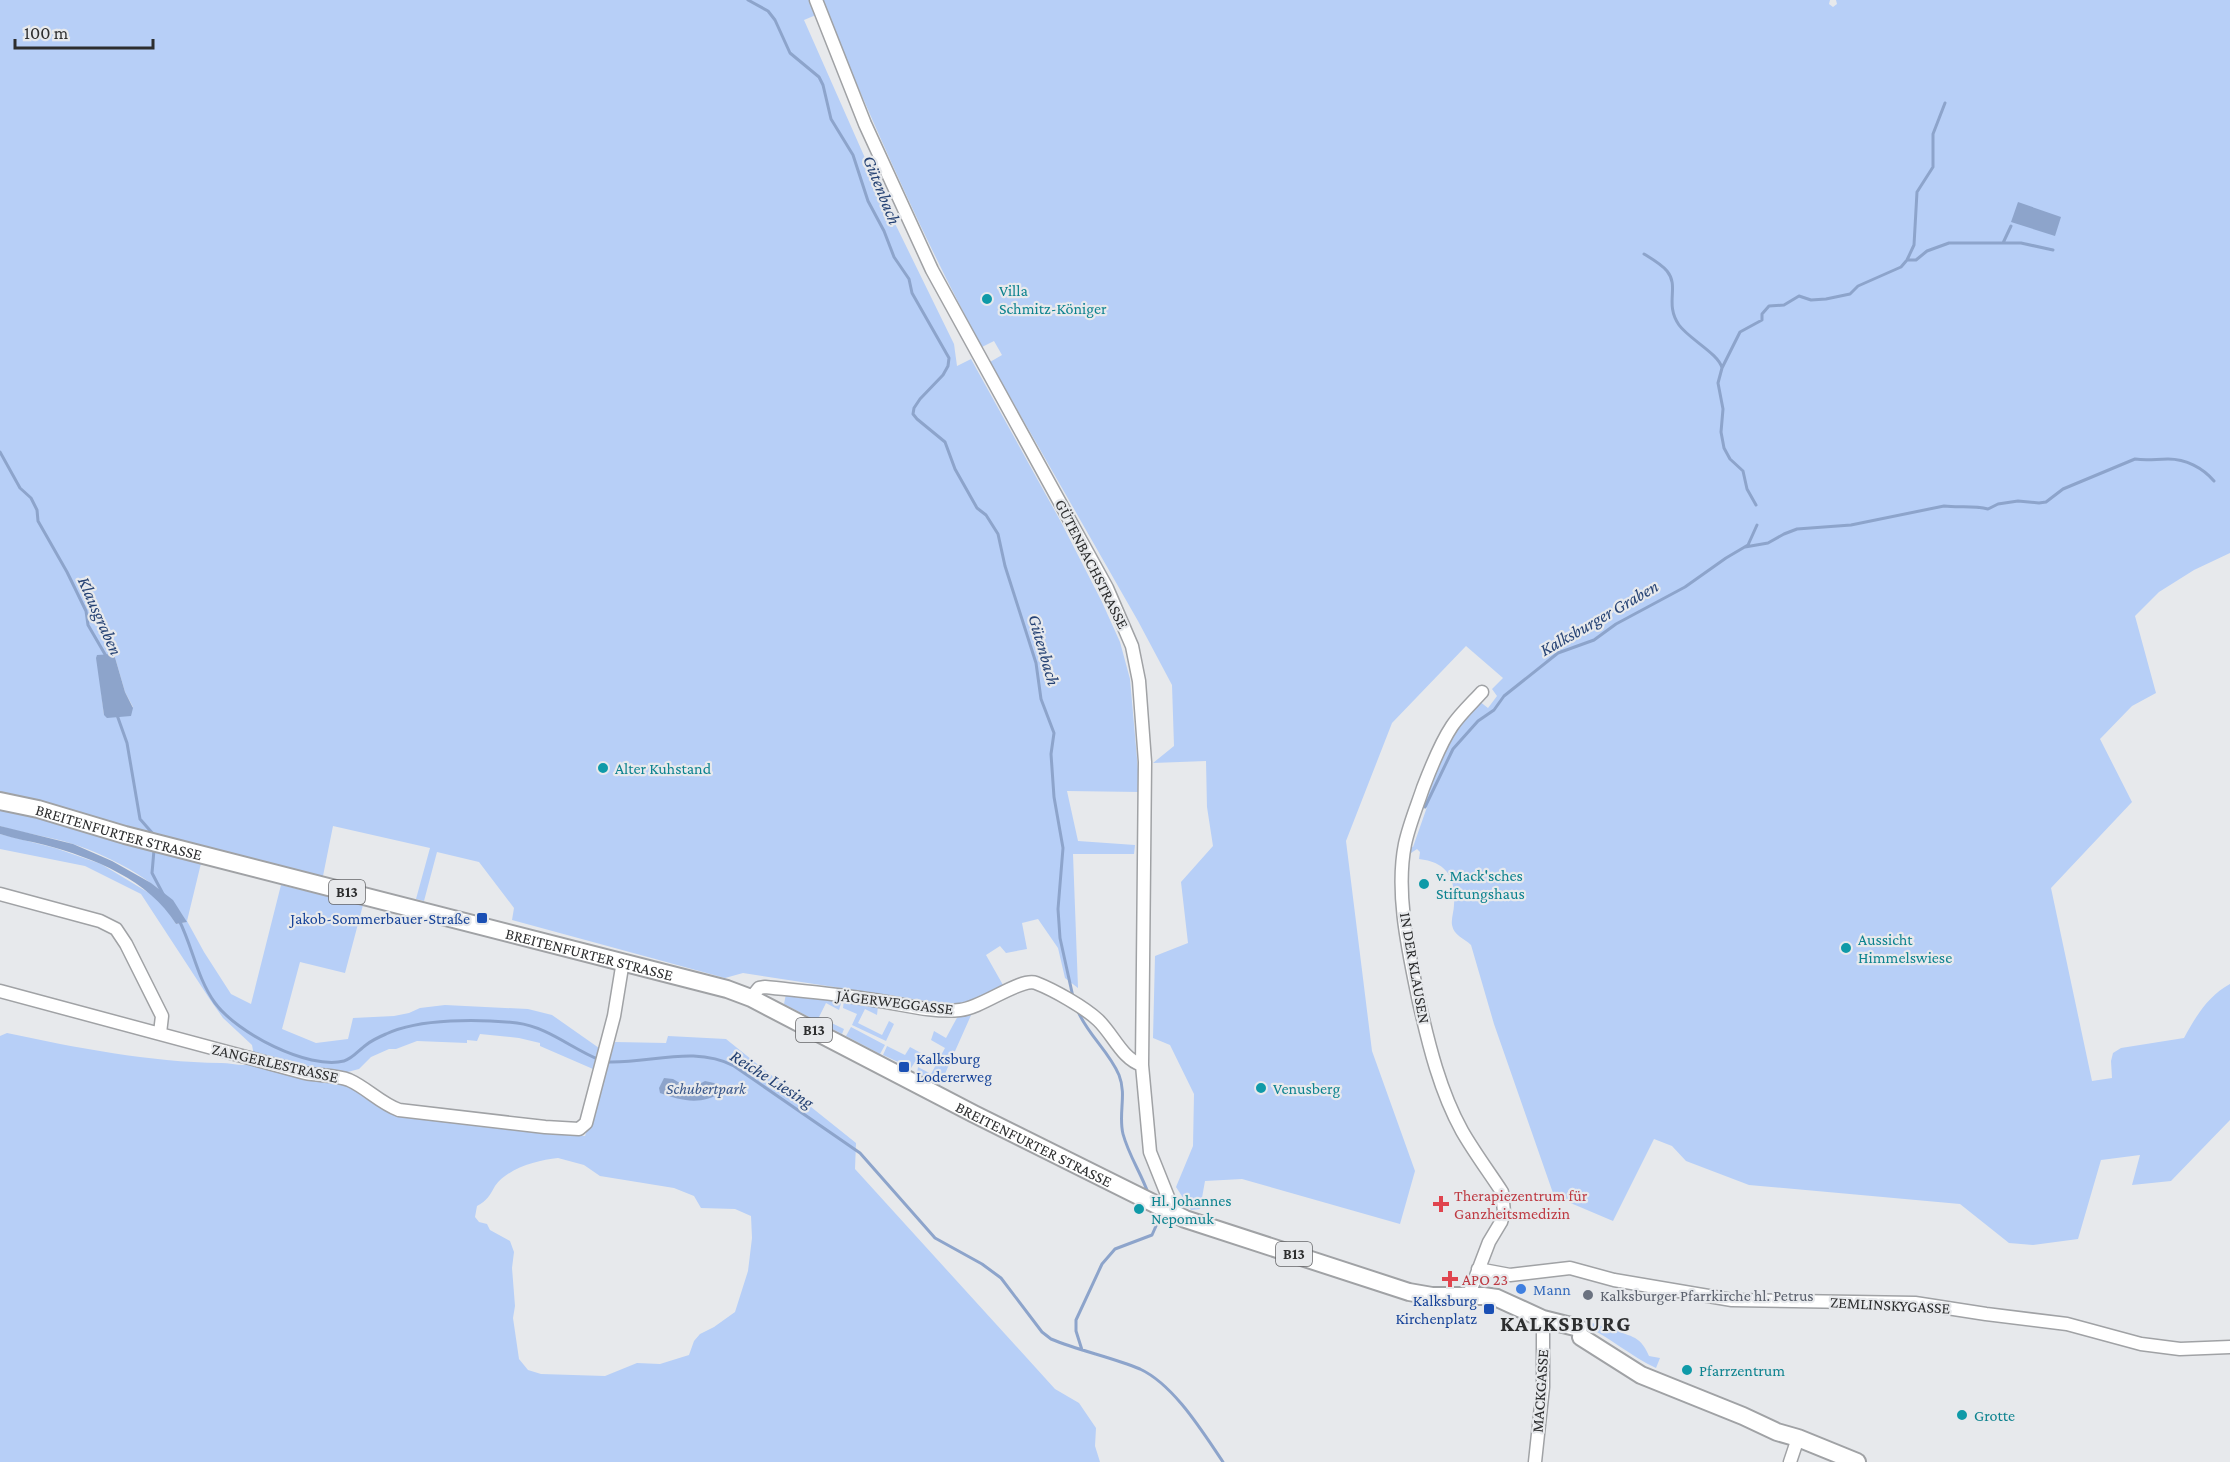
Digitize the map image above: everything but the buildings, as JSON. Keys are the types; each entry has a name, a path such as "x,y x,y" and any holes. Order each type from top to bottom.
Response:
{"main road":[{"name":"BREITENFURTER STRASSE","path":"0,801 38,809 125,836 727,989 752,998 1167,1211"},
{"name":"B13","path":"1167,1211 1185,1219 1409,1292 1432,1296 1497,1298 1550,1322 1609,1344 1661,1382 1762,1426 1857,1462"}],"street":[{"name":"GÜTENBACHSTRASSE","path":"816,0 865,124 932,270 1107,588 1132,646 1139,681 1145,762 1142,1065 1150,1152 1170,1202 1167,1211"},
{"name":"IN DER KLAUSEN","path":"1467,1297 1488,1242 1501,1222 1504,1212 1502,1192 1462,1131 1440,1081 1424,1023 1407,945 1403,903 1405,846 1425,783 1452,726 1482,692"},
{"path":"0,894 100,921 116,930 126,944 162,1016 160,1033"},
{"name":"ZANGERLESTRASSE","path":"0,991 305,1073 344,1078 399,1110 579,1129 584,1126 606,1048 623,961"},
{"name":"JÄGERWEGGASSE","path":"752,998 759,988 765,987 957,1011 973,1008 1022,983 1034,981 1086,1011 1105,1027 1132,1062 1142,1065"},
{"name":"ZEMLINSKYGASSE","path":"1478,1269 1510,1275 1570,1268 1607,1278 1732,1300 1916,1303 2067,1324 2141,1344 2180,1349 2212,1350 2230,1347"},
{"name":"MACKGASSE","path":"1534,1462 1550,1322"},
{"path":"1790,1462 1798,1438"}],"green space":[{"path":"0,0 810,0 816,15 804,20 884,201 954,344 957,366 971,359 1061,522 1120,642 1130,679 1140,792 1067,791 1078,841 1135,845 1134,854 1073,854 1078,988 1065,978 1058,948 1038,919 1022,923 1027,949 1006,953 1000,946 986,955 1003,985 973,1000 952,1005 743,973 725,978 512,920 514,908 479,862 437,852 424,901 416,899 430,848 333,826 322,881 204,851 187,921 231,994 251,1004 281,885 363,905 345,973 300,962 282,1029 316,1043 348,1039 353,1018 394,1016 420,1008 445,1005 528,1009 552,1015 599,1048 593,1069 540,1046 540,1043 519,1038 480,1034 477,1041 467,1040 467,1043 417,1041 371,1057 359,1069 340,1074 329,1074 254,1056 252,1045 223,1018 141,894 85,866 0,849 0,834 55,848 101,864 154,896 176,924 186,922 167,896 153,885 121,864 88,849 0,826","holes":["114,654 125,692 133,707 104,715 100,682"]},
{"path":"821,0 1830,0 1829,4 1833,7 1837,4 1836,0 2230,0 2230,553 2194,570 2159,592 2135,616 2156,693 2132,706 2100,739 2132,802 2051,888 2092,1081 2112,1078 2113,1053 2121,1048 2184,1038 2198,1014 2209,1001 2230,984 2230,1120 2171,1181 2132,1185 2140,1155 2101,1160 2078,1239 2033,1245 2009,1243 1960,1204 1749,1185 1686,1161 1672,1146 1654,1139 1613,1221 1554,1196 1494,1024 1471,945 1453,929 1454,895 1451,879 1448,873 1437,864 1419,859 1420,852 1417,849 1408,855 1427,807 1421,805 1447,741 1479,701 1488,708 1497,696 1492,689 1503,678 1466,646 1392,723 1346,841 1372,1051 1415,1171 1400,1224 1242,1179 1205,1181 1200,1209 1191,1210 1176,1187 1193,1146 1194,1094 1170,1045 1153,1038 1155,956 1188,943 1181,882 1213,846 1207,807 1206,761 1153,763 1174,746 1172,685 990,362 1002,355 994,341 982,347 960,305 897,176"},
{"path":"786,994 842,1000 839,1010 826,1003 819,1017 844,1029 842,1034 784,1004"},
{"path":"844,1000 878,1006 877,1015 865,1009 858,1023 882,1035 889,1021 894,1024 886,1041 852,1025 857,1014 843,1008"},
{"path":"972,1013 940,1085 917,1073 918,1067 931,1074 945,1048 931,1040 934,1031 946,1038 959,1014"},
{"path":"851,1027 885,1045 880,1054 846,1036"},
{"name":"Schubertpark","path":"7,1033 87,1049 167,1060 252,1064 345,1084 363,1093 383,1110 399,1114 585,1136 615,1042 666,1043 668,1036 726,1039 856,1143 855,1169 1055,1389 1079,1403 1096,1428 1095,1446 1100,1462 0,1462 0,1036","holes":["558,1158 584,1165 600,1176 674,1188 694,1196 701,1208 735,1209 751,1216 752,1238 748,1271 735,1312 700,1334 694,1341 689,1355 660,1364 637,1363 605,1376 541,1374 528,1370 519,1359 513,1318 515,1306 512,1268 514,1252 510,1241 490,1230 487,1224 479,1222 475,1217 477,1206 486,1200 507,1174 524,1166"]},
{"path":"887,1046 905,1055 910,1047 921,1053 911,1068 883,1055"},
{"path":"1586,1321 1605,1327 1610,1326 1637,1339 1649,1356 1660,1358 1656,1368 1585,1326"}],"shaded area":[{"path":"2018,202 2061,217 2055,236 2011,222"},
{"path":"114,654 125,692 133,708 131,716 107,718 104,715 96,658 97,655"},
{"path":"0,826 73,844 112,861 151,883 173,900 187,922 176,924 151,895 119,873 64,850 0,834"},
{"path":"664,1078 673,1079 690,1089 705,1081 714,1083 723,1091 707,1099 692,1101 676,1098 660,1093 659,1088"}],"waterway":[{"name":"Gütenbach","path":"748,0 768,11 775,20 790,53 819,77 831,119 853,155 868,201 884,231 894,257 909,279 912,293 949,358 943,375 920,399 913,414 945,442 955,469 977,508 986,515 998,534 1005,566 1036,663 1041,699 1054,733 1051,754 1054,797 1063,848 1058,909 1060,938 1073,997"},
{"name":"Kalksburger Graben","path":"1756,505 1747,489 1743,471 1730,459 1724,448 1721,432 1723,409 1718,383 1722,368 1740,332 1762,320 1762,314 1769,306 1784,305 1799,296 1811,300 1850,294 1858,286 1901,267 1907,260 1914,245 1917,192 1933,167 1933,134 1945,103"},
{"path":"2003,243 2011,226"},
{"path":"1907,260 1916,260 1927,251 1949,243 2021,243 2053,250"},
{"path":"1644,254 1662,266 1671,277 1673,310 1679,325 1710,352 1722,368"},
{"name":"Klausgraben","path":"0,452 20,488 31,498 37,510 38,521 67,572 86,611 88,625 106,656"},
{"path":"1745,547 1768,543 1797,529 1851,525 1944,506 1988,509 1998,504 2018,501 2046,502 2063,489 2135,459 2181,461 2199,468 2214,481"},
{"name":"Kalksburger Graben","path":"1425,807 1453,749 1478,721 1494,710 1504,696 1558,653 1594,640 1616,624 1685,587 1748,545 1757,525"},
{"name":"Klausgraben","path":"117,715 127,743 140,819 154,835"},
{"name":"Klausgraben","path":"154,850 152,873 163,894"},
{"name":"Reiche Liesing","path":"179,920 199,973 215,1003 239,1026 274,1047 293,1055 312,1060 344,1061 373,1040 400,1029 433,1022 486,1021 528,1025 600,1060"},
{"name":"Gütenbach","path":"1077,1009 1119,1075 1122,1090 1123,1134 1148,1193"},
{"name":"Reiche Liesing","path":"607,1062 687,1056 719,1060 734,1066 860,1153 935,1238 982,1264 1001,1278 1042,1332 1051,1339 1140,1369 1152,1376 1176,1397 1223,1462"},
{"name":"Gütenbach","path":"1082,1350 1076,1331 1076,1320 1102,1264 1115,1249 1152,1235 1156,1226 1154,1211"}],"place":[{"name":"Villa Schmitz-Königer","path":"987,299"},
{"name":"Alter Kuhstand","path":"603,768"},
{"name":"v. Mack'sches Stiftungshaus","path":"1424,884"},
{"name":"Jakob-Sommerbauer-Straße","path":"482,918"},
{"name":"Aussicht Himmelswiese","path":"1846,948"},
{"name":"Kalksburg Lodererweg","path":"904,1067"},
{"name":"Venusberg","path":"1261,1088"},
{"name":"Therapiezentrum für Ganzheitsmedizin","path":"1441,1204"},
{"name":"Hl. Johannes Nepomuk","path":"1139,1209"},
{"name":"APO 23","path":"1450,1279"},
{"name":"Mann","path":"1521,1289"},
{"name":"Kalksburger Pfarrkirche hl. Petrus","path":"1588,1295"},
{"name":"Kalksburg Kirchenplatz","path":"1489,1309"},
{"name":"Pfarrzentrum","path":"1687,1370"},
{"name":"Grotte","path":"1962,1415"}],"district":[{"name":"KALKSBURG","path":"1566,1323"}]}
